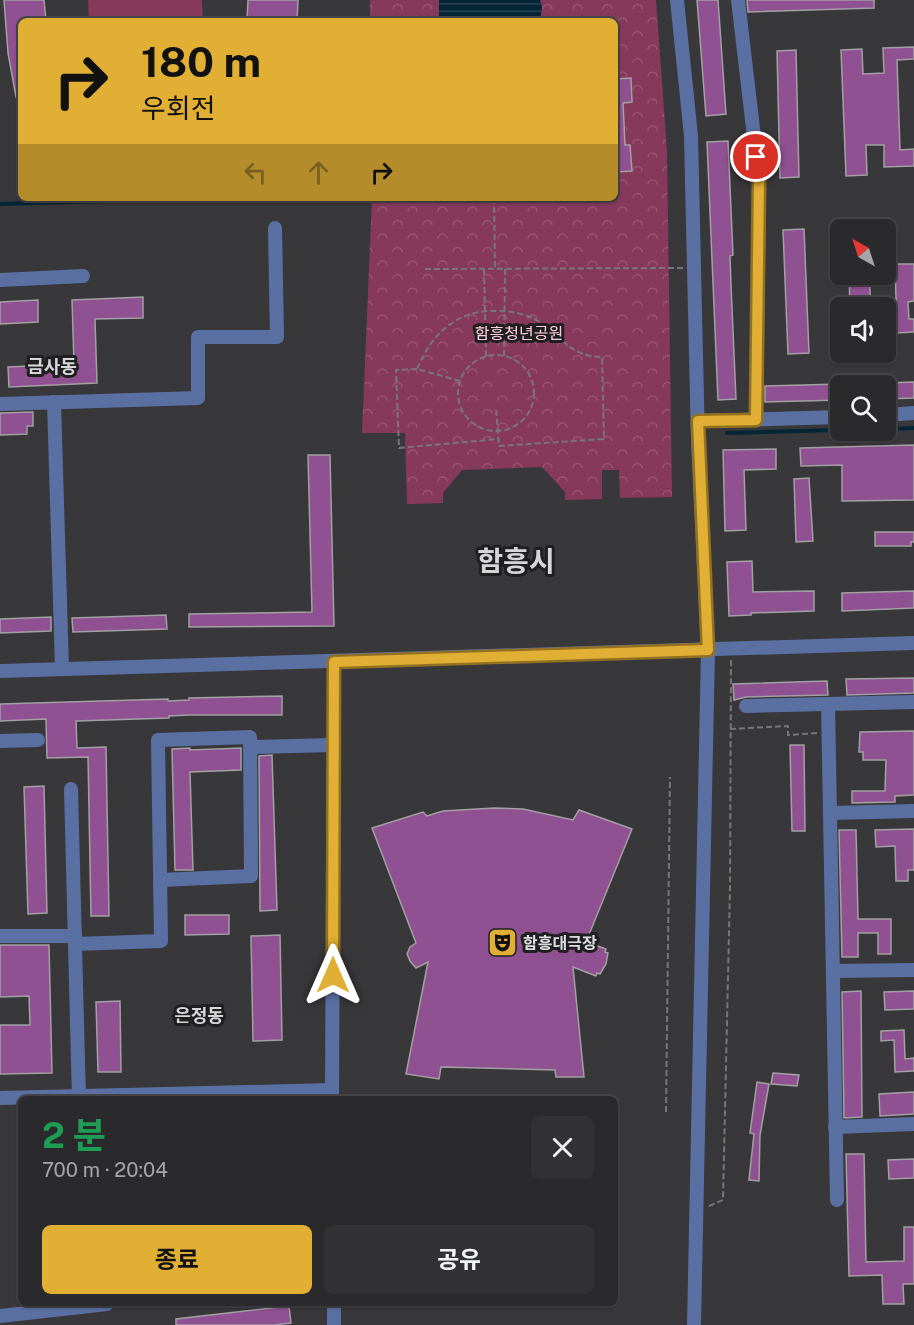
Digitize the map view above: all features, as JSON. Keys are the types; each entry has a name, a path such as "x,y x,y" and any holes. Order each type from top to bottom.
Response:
{"street":[{"path":"677,0 691,136 698,421 708,650 694,1325"},
{"path":"738,0 759,180 756,420"},
{"path":"0,404 198,398 198,337 277,337 275,228"},
{"path":"0,280 83,276"},
{"path":"54,402 62,669"},
{"path":"896,414 914,413"},
{"path":"698,421 830,417"},
{"path":"0,671 914,643"},
{"path":"248,1096 332,1095 334,662"},
{"path":"746,706 914,702"},
{"path":"828,704 837,1200"},
{"path":"0,936 161,941 158,740 250,736 251,876 161,880"},
{"path":"0,741 38,740"},
{"path":"250,747 333,745"},
{"path":"71,789 79,1096"},
{"path":"830,813 914,811"},
{"path":"832,971 914,970"},
{"path":"0,1098 18,1098"},
{"path":"835,1126 914,1124"},
{"path":"0,1316 76,1306"},
{"path":"334,1306 334,1325"}],"path":[{"path":"494,201 495,268"},
{"path":"504,356 505,268"},
{"path":"424,269 694,268"},
{"path":"484,269 486,357"},
{"path":"417,369 427,349 442,331 461,317 485,310 525,315 537,320 583,356 602,357 604,439 499,446 496,408"},
{"path":"504,356 516,361 528,372 534,387 534,395 530,410 520,423 498,432 490,431 475,426 464,415 458,400 460,381 472,364 486,357 504,356"},
{"path":"460,381 417,369 396,370 399,448 499,439"},
{"path":"696,1212 723,1200 730,886 732,648"},
{"path":"730,729 788,726 788,735 828,733"},
{"path":"666,1112 670,777"}],"green space":[{"path":"88,0 202,0 203,18 89,18"},
{"name":"함흥청년공원","path":"370,0 656,0 667,150 672,497 620,498 619,470 602,470 602,499 565,500 565,492 542,467 462,470 443,493 443,503 407,504 405,433 362,433 372,201 618,201 618,18 370,18"}],"water":[{"path":"439,0 540,0 542,7 540,18 439,18"}],"building":[{"path":"4,0 44,0 46,18 18,18 18,97 16,97 8,53"},
{"path":"248,0 298,0 297,18 247,18"},
{"path":"697,0 718,0 726,114 706,116"},
{"path":"747,0 874,0 874,8 748,12"},
{"path":"914,47 914,59 897,60 900,150 914,149 914,166 884,167 884,145 866,145 867,175 846,176 841,50 862,49 863,74 884,73 883,48"},
{"path":"796,50 799,177 780,178 777,51"},
{"path":"631,78 632,102 623,103 625,145 630,145 632,171 618,172 618,79"},
{"path":"728,141 736,399 718,400 707,142"},
{"path":"804,229 809,353 788,354 783,230"},
{"path":"896,264 914,264 914,301 908,302 909,319 914,319 914,332 897,333"},
{"path":"849,285 870,285 870,297 850,297"},
{"path":"143,297 143,318 95,319 97,383 9,387 8,367 74,364 72,300"},
{"path":"38,300 38,322 0,324 0,302"},
{"path":"914,382 914,398 896,399 896,383"},
{"path":"830,384 830,400 765,402 765,386"},
{"path":"33,412 33,426 27,426 27,434 0,435 0,413"},
{"path":"914,445 914,500 842,501 842,465 801,466 800,448"},
{"path":"776,449 776,469 744,470 746,530 725,531 723,450"},
{"path":"308,455 330,455 334,626 189,627 189,614 312,612"},
{"path":"809,478 813,541 796,542 794,479"},
{"path":"875,532 914,532 914,542 911,542 911,546 875,546"},
{"path":"752,561 753,592 814,591 814,611 729,616 727,562"},
{"path":"914,591 914,608 842,611 842,593"},
{"path":"166,615 167,629 73,632 72,618"},
{"path":"51,617 51,631 0,633 0,619"},
{"path":"914,678 914,693 847,695 846,679"},
{"path":"827,681 828,695 746,697 734,700 733,684"},
{"path":"282,696 282,715 189,715 169,716 169,718 76,721 77,748 106,747 109,916 91,916 88,757 47,758 46,719 0,721 0,704"},
{"path":"914,731 914,795 895,796 895,802 852,803 852,791 885,791 886,760 863,760 863,752 859,752 860,732"},
{"path":"790,745 804,745 805,831 792,831"},
{"path":"190,748 190,750 241,748 241,770 190,772 193,870 175,870 172,749"},
{"path":"272,755 277,910 260,911 259,756"},
{"path":"44,786 47,913 28,914 24,787"},
{"name":"함흥대극장","path":"523,809 573,820 579,810 632,829 586,942 606,949 605,952 608,953 606,964 596,976 573,967 584,1077 556,1077 555,1070 441,1067 439,1079 406,1074 428,962 416,968 407,954 410,947 416,943 372,828 423,812 427,816 443,811"},
{"path":"914,829 914,870 908,870 908,881 896,881 895,846 876,847 875,830"},
{"path":"839,830 856,830 858,919 891,919 891,954 878,954 878,933 858,933 858,957 842,957"},
{"path":"185,915 229,915 229,934 185,935"},
{"path":"280,935 282,1040 253,1041 251,936"},
{"path":"0,945 49,945 52,1073 0,1074 0,1025 30,1025 29,996 0,997"},
{"path":"861,991 862,1117 844,1118 842,992"},
{"path":"914,991 914,1009 885,1010 884,992"},
{"path":"120,1001 121,1072 98,1072 96,1002"},
{"path":"904,1030 905,1059 914,1058 914,1071 895,1072 894,1040 881,1041 881,1031"},
{"path":"773,1073 799,1075 797,1086 771,1084"},
{"path":"757,1082 769,1084 760,1135 759,1181 749,1180 754,1134 750,1133"},
{"path":"914,1092 914,1114 880,1116 879,1094"},
{"path":"846,1154 864,1154 866,1262 904,1261 904,1227 914,1227 914,1284 903,1284 904,1304 883,1304 882,1275 849,1276"},
{"path":"914,1159 914,1178 889,1179 888,1160"},
{"path":"289,1306 291,1323 176,1325 176,1319"}],"waterway":[{"path":"0,204 108,201"},
{"path":"896,429 914,428"},
{"path":"727,433 830,430"}],"place":[{"name":"함흥대극장","path":"502,943"}],"district":[{"name":"금사동","path":"52,367"},
{"name":"함흥시","path":"516,561"},
{"name":"은정동","path":"199,1016"}],"route":[{"path":"333,975 334,662 708,650 698,421 756,420 759,180 756,157"}]}
